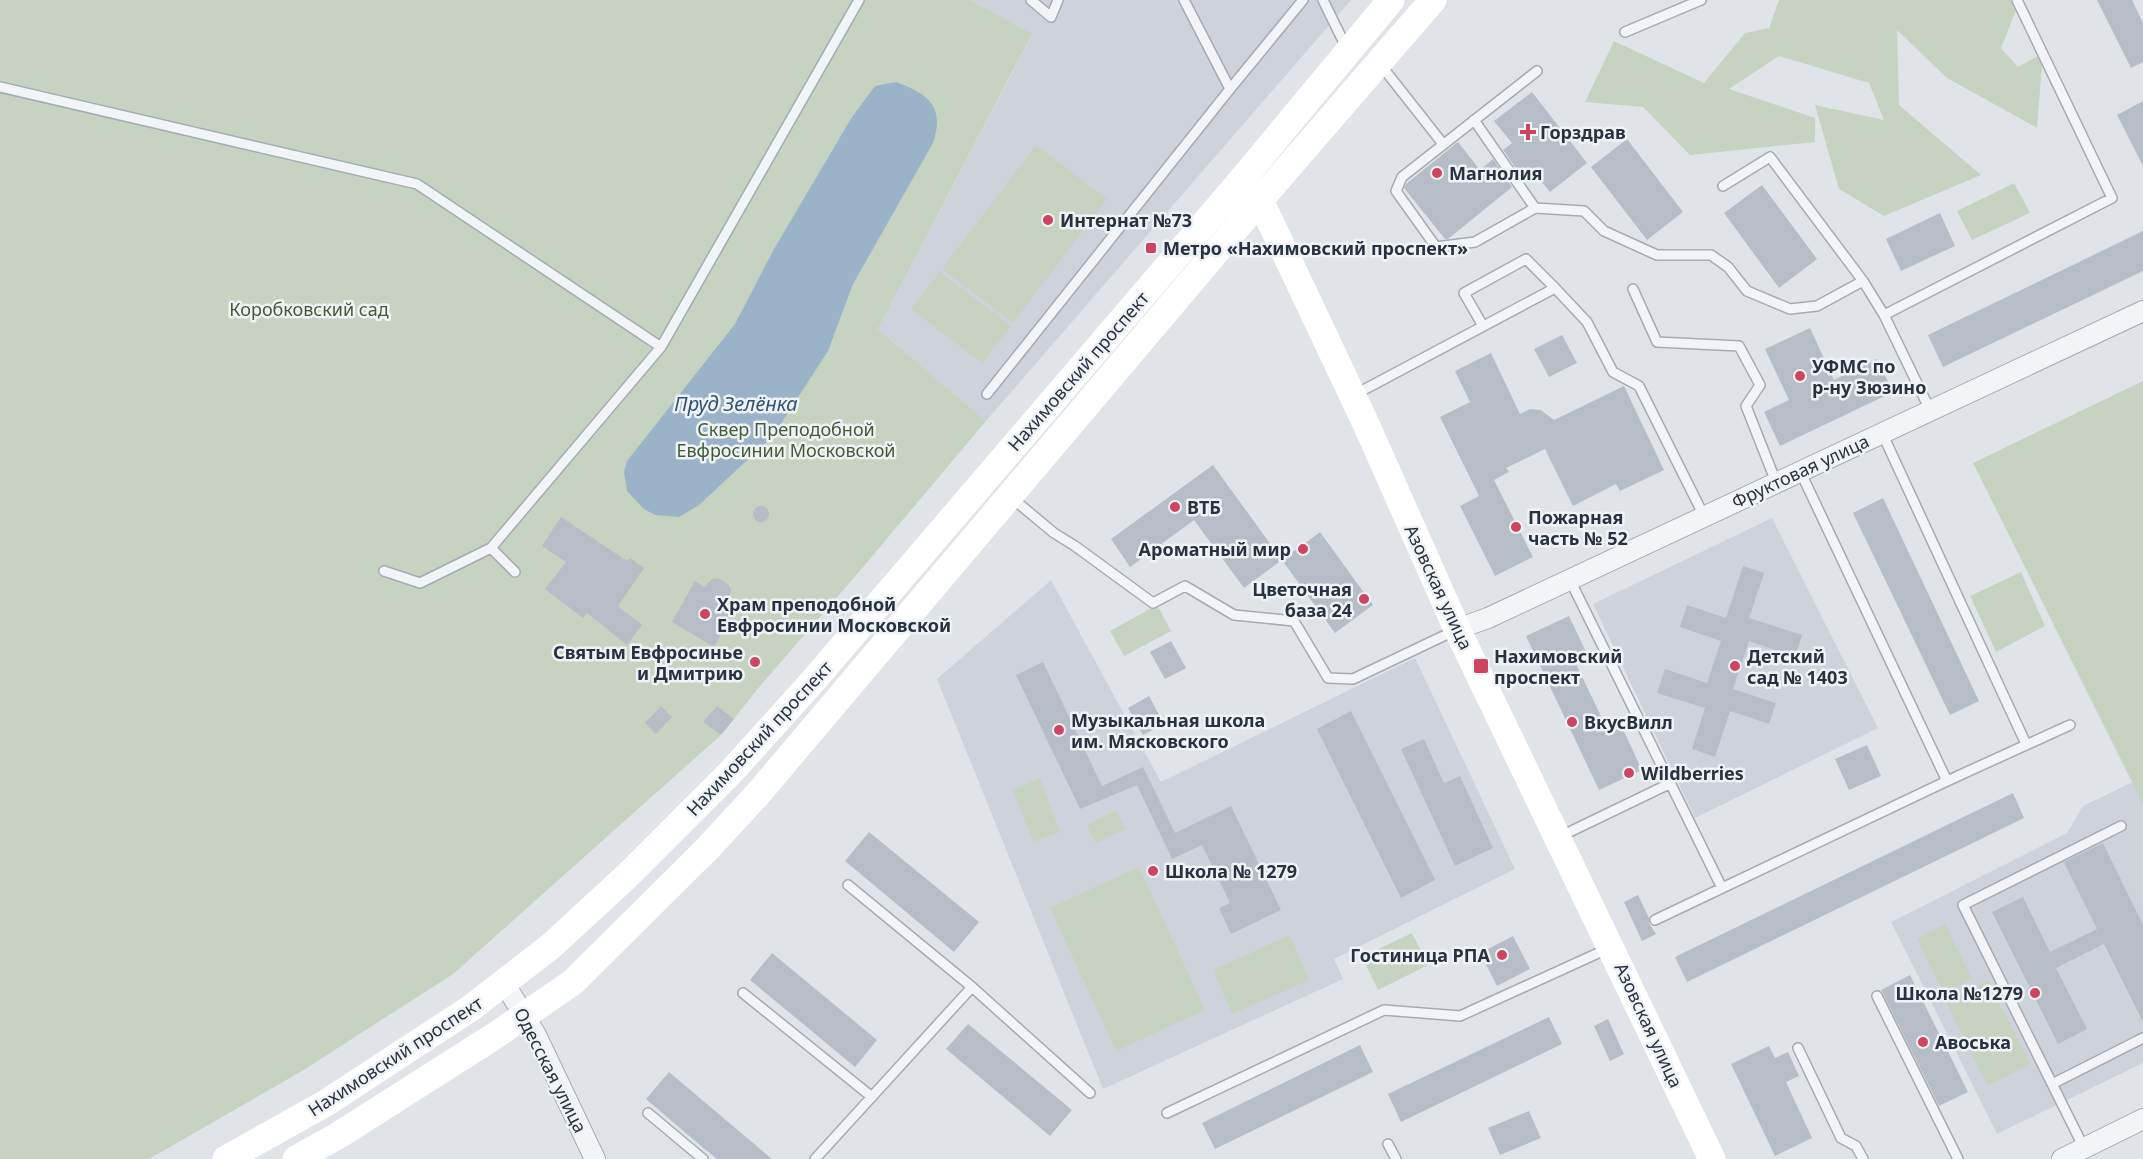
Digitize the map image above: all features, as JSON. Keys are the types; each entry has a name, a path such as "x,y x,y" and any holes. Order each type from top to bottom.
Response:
{"main road":[{"name":"Нахимовский проспект","path":"226,1159 326,1103 471,1008 504,983 577,923 731,772 813,681 1242,179 1391,0"},
{"name":"Нахимовский проспект","path":"296,1159 339,1135 493,1037 573,981 708,848 757,795 1260,200 1433,0"},
{"name":"Азовская улица","path":"1242,179 1260,200 1352,396 1457,629 1612,947 1712,1159"}],"street":[{"name":"Фруктовая улица","path":"1457,629 1488,618 1569,578 2143,311"},
{"name":"Одесская улица","path":"504,983 525,1014 595,1159"},
{"path":"2064,1158 2143,1119"}],"lane":[{"path":"384,571 420,583 491,548 662,347 859,0"},
{"path":"1031,0 1051,17 1058,0"},
{"path":"1184,0 1230,89"},
{"path":"987,394 1303,0"},
{"path":"1323,0 1348,52"},
{"path":"1625,32 1701,0"},
{"path":"1884,315 2112,198 2017,0"},
{"path":"1379,63 1443,144"},
{"path":"1537,71 1402,177 1396,191 1436,247 1475,242 1535,208 1584,211 1604,231 1657,255 1711,255 1728,267 1747,291 1790,309 1817,306 1863,281"},
{"path":"0,87 417,184 662,347"},
{"path":"1474,120 1535,208"},
{"path":"1723,186 1770,157 1863,281 1884,315 1930,410"},
{"path":"1483,326 1464,293 1526,259 1587,322 1613,372 1640,386 1704,516"},
{"path":"1352,396 1555,288"},
{"path":"1633,289 1657,342 1739,346 1760,386 1746,406 1776,482"},
{"path":"1882,433 2026,744"},
{"path":"1800,471 1947,781"},
{"path":"1010,497 1054,533 1153,603 1185,585 1234,615 1294,621 1328,678 1353,679 1457,629"},
{"path":"491,548 515,572"},
{"path":"1569,578 1722,888"},
{"path":"1655,920 2070,725"},
{"path":"1558,837 1671,783"},
{"path":"2084,1148 1963,904 2121,826"},
{"path":"848,885 972,987 1090,1093"},
{"path":"1167,1113 1384,1010 1460,1016 1612,947"},
{"path":"815,1159 972,987"},
{"path":"742,993 872,1097"},
{"path":"1877,996 1958,1159"},
{"path":"2052,1084 2143,1038"},
{"path":"1798,1048 1841,1138 1856,1146 1863,1159"},
{"path":"648,1113 703,1159"},
{"path":"1388,1144 1396,1159"}],"shaded area":[{"name":"Интернат №73","path":"970,0 1351,0 986,421 878,329 1032,35"},
{"name":"Детский сад № 1403","path":"1772,518 1878,728 1695,818 1593,604"},
{"name":"Школа № 1279","path":"1051,580 1161,782 1415,658 1515,869 1334,959 1343,979 1103,1089 937,679"},
{"name":"Школа №1279","path":"2143,777 2143,1063 1997,1134 1891,922 2067,833 2083,806"}],"green space":[{"name":"Коробковский сад","path":"0,0 970,0 1032,34 878,329 986,421 721,735 453,974 302,1071 149,1159 0,1159"},
{"path":"1779,0 2013,0 2016,10 2001,48 2018,67 2043,53 2037,128 1947,78 1897,30 1899,105 1981,175 1884,216 1839,189 1815,105 1884,120 1869,83 1779,56 1729,89 1815,118 1815,142 1690,155 1643,107 1585,102 1614,41 1704,83 1745,33 1769,28"},
{"path":"1036,145 1107,199 1013,323 942,269"},
{"path":"2014,183 2030,213 1972,240 1957,211"},
{"path":"940,272 1011,326 982,363 911,309"},
{"path":"2143,381 2143,804 1973,463"},
{"path":"2021,572 2045,626 1996,652 1970,596"},
{"path":"1157,605 1171,631 1124,656 1110,631"},
{"path":"1040,778 1060,832 1033,842 1013,790"},
{"path":"1116,810 1125,829 1096,843 1087,825"},
{"path":"1139,867 1205,1010 1116,1051 1050,908"},
{"path":"1945,924 1972,979 1943,993 1917,939"},
{"path":"1412,933 1428,965 1378,990 1362,957"},
{"path":"1290,935 1309,980 1232,1014 1213,970"},
{"path":"1988,980 2030,1064 1988,1086 1946,1002"}],"water":[{"name":"Пруд Зелёнка","path":"896,82 925,97 931,104 937,120 933,143 853,284 828,351 773,436 698,506 679,517 655,515 644,509 627,491 624,472 627,461 735,324 774,249 852,117 875,86"}],"building":[{"path":"2097,0 2132,0 2143,23 2143,62 2131,68"},
{"path":"1532,92 1587,163 1550,192 1532,170 1523,178 1503,150 1512,143 1494,121"},
{"path":"2143,101 2143,166 2117,115"},
{"path":"1627,139 1683,212 1647,240 1591,167"},
{"path":"1458,142 1480,170 1493,159 1512,187 1448,239 1445,239 1404,188"},
{"path":"1762,185 1817,259 1779,288 1724,213"},
{"path":"1940,213 1955,246 1901,271 1886,239"},
{"path":"2143,231 2143,271 1943,367 1928,335"},
{"path":"1810,328 1834,380 1877,359 1893,392 1780,446 1764,412 1789,400 1765,349"},
{"path":"1562,335 1577,363 1549,377 1534,349"},
{"path":"1491,353 1520,414 1530,409 1541,410 1554,420 1624,386 1664,470 1620,491 1616,484 1573,506 1545,449 1506,468 1509,472 1494,480 1533,557 1495,576 1460,506 1479,496 1440,417 1470,402 1455,371"},
{"path":"1213,465 1282,560 1244,588 1194,520 1130,567 1111,539"},
{"path":"1883,498 1979,701 1950,715 1853,513"},
{"path":"761,506 769,514 761,522 753,514"},
{"path":"561,517 627,561 630,558 644,568 618,606 642,625 627,645 587,613 583,618 545,589 566,562 542,546"},
{"path":"1320,532 1373,605 1335,633 1282,560"},
{"path":"1743,566 1764,573 1749,618 1802,635 1795,657 1749,641 1733,689 1776,703 1769,724 1730,711 1715,757 1692,749 1705,708 1657,693 1665,669 1707,683 1721,641 1680,627 1687,605 1726,618"},
{"name":"Храм преподобной Евфросинии Московской","path":"718,578 728,584 731,589 729,601 737,606 714,647 672,622 695,581 704,587 712,579"},
{"path":"1569,616 1588,656 1575,662 1609,733 1622,727 1642,770 1599,790 1526,636"},
{"path":"1171,641 1186,668 1165,679 1150,652"},
{"path":"1043,662 1102,786 1143,767 1175,833 1231,806 1281,910 1231,934 1219,908 1230,903 1202,845 1172,859 1137,785 1080,809 1016,675"},
{"path":"1149,696 1164,724 1143,735 1128,708"},
{"path":"661,706 672,717 656,734 645,723"},
{"path":"717,706 734,719 721,735 703,722"},
{"path":"1351,711 1435,880 1401,898 1317,729"},
{"path":"1424,739 1444,783 1460,776 1493,848 1455,866 1401,749"},
{"path":"1867,745 1881,776 1849,790 1835,759"},
{"path":"2013,793 2024,818 1687,982 1675,957"},
{"path":"869,832 979,922 954,952 845,861"},
{"path":"2103,843 2143,925 2143,1022 2104,944 2056,968 2087,1029 2058,1044 1992,912 2023,897 2050,952 2097,929 2064,862"},
{"path":"1638,895 1656,934 1642,941 1624,902"},
{"path":"1513,936 1530,969 1497,986 1480,953"},
{"path":"772,953 877,1040 855,1067 750,980"},
{"name":"Авоська","path":"1910,975 1968,1092 1939,1106 1881,990"},
{"path":"1549,1017 1562,1044 1401,1122 1388,1094"},
{"path":"1608,1019 1624,1054 1610,1061 1594,1026"},
{"path":"968,1024 1072,1110 1050,1136 946,1049"},
{"path":"1360,1045 1373,1072 1215,1149 1202,1123"},
{"path":"1769,1046 1775,1058 1788,1052 1799,1076 1786,1082 1812,1138 1775,1156 1731,1064"},
{"path":"669,1072 772,1159 717,1159 701,1146 646,1099"},
{"path":"1529,1111 1541,1138 1500,1155 1488,1128"}],"place":[{"name":"Горздрав","path":"1528,132"},
{"name":"Магнолия","path":"1437,173"},
{"name":"Интернат №73","path":"1048,220"},
{"name":"Метро «Нахимовский проспект»","path":"1151,248"},
{"name":"УФМС по р-ну Зюзино","path":"1800,376"},
{"name":"ВТБ","path":"1175,507"},
{"name":"Пожарная часть № 52","path":"1516,527"},
{"name":"Ароматный мир","path":"1303,549"},
{"name":"Цветочная база 24","path":"1364,599"},
{"name":"Храм преподобной Евфросинии Московской","path":"705,614"},
{"name":"Святым Евфросинье и Дмитрию","path":"755,662"},
{"name":"Нахимовский проспект","path":"1481,666"},
{"name":"Детский сад № 1403","path":"1735,666"},
{"name":"ВкусВилл","path":"1572,722"},
{"name":"Музыкальная школа им. Мясковского","path":"1059,730"},
{"name":"Wildberries","path":"1629,773"},
{"name":"Школа № 1279","path":"1153,871"},
{"name":"Гостиница РПА","path":"1502,955"},
{"name":"Школа №1279","path":"2035,993"},
{"name":"Авоська","path":"1923,1042"}],"park label":[{"name":"Сквер Преподобной Евфросинии Московской","path":"786,439"}]}
